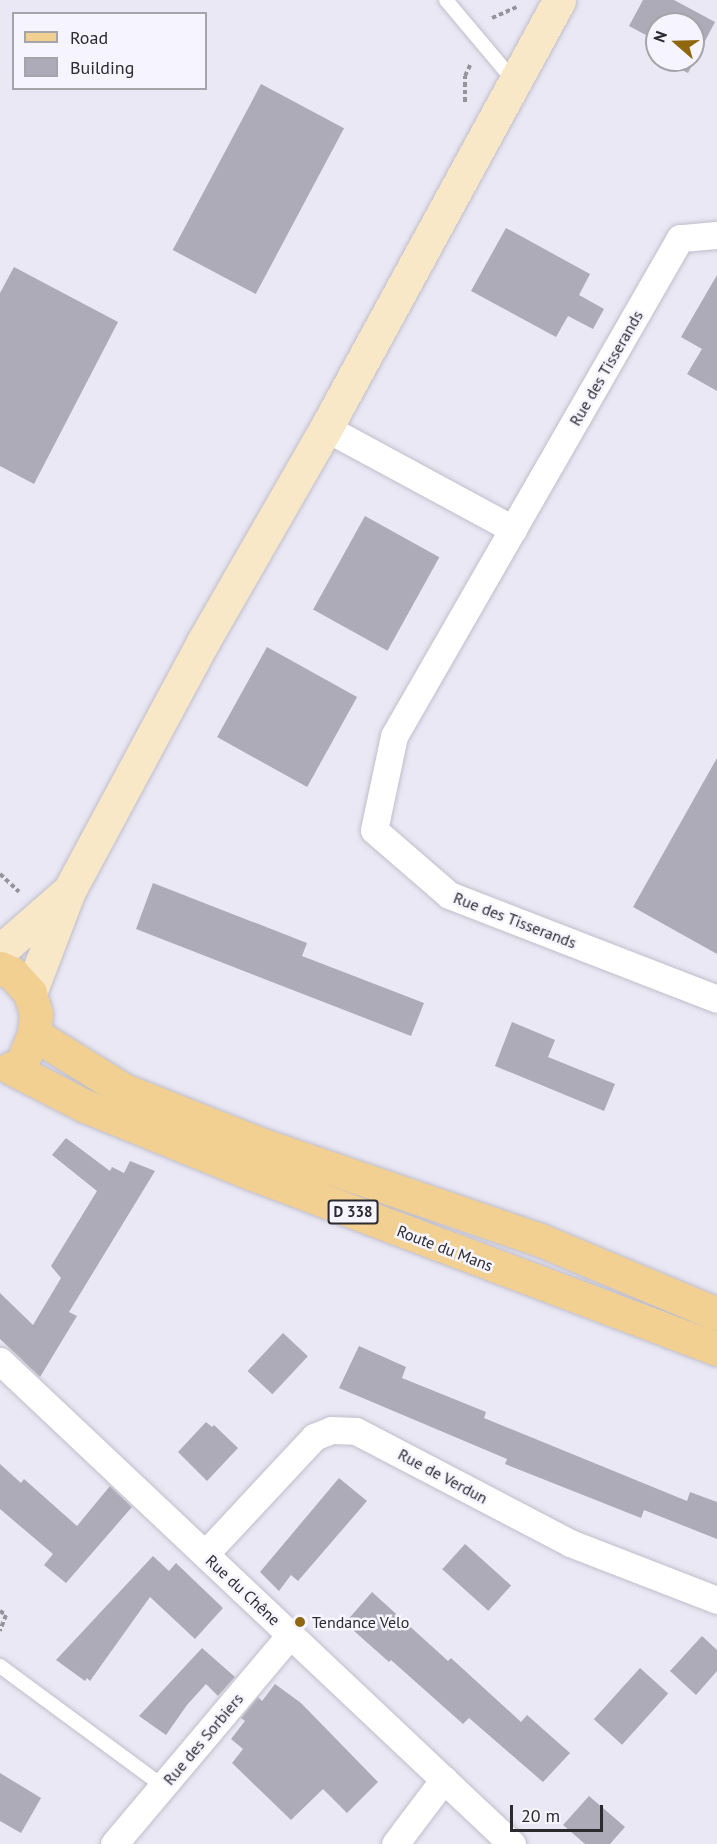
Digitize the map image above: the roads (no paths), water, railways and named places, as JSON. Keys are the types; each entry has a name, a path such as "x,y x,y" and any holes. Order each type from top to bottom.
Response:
{"main road":[{"path":"30,993 69,891 203,642 326,428 559,0"},
{"path":"0,951 69,891"},
{"path":"0,968 12,973 30,993 36,1014 34,1034 26,1053 6,1071"},
{"name":"D 338","path":"34,1034 124,1090 263,1145 538,1239 717,1314"},
{"name":"Route du Mans","path":"6,1071 223,1162 717,1349"}],"street":[{"name":"Rue des Tisserands","path":"717,235 680,238 394,736 374,830 449,895 717,999"},
{"path":"326,428 513,529"},
{"name":"Rue du Chêne","path":"0,1360 512,1844"},
{"name":"Rue de Verdun","path":"205,1554 314,1437 331,1430 356,1431 570,1543 717,1600"},
{"name":"Rue des Sorbiers","path":"114,1844 291,1635"},
{"path":"395,1844 444,1779"}],"lane":[{"path":"446,0 515,83"},
{"path":"0,1666 163,1786"}],"place":[{"name":"Tendance Velo","path":"300,1622"}]}
